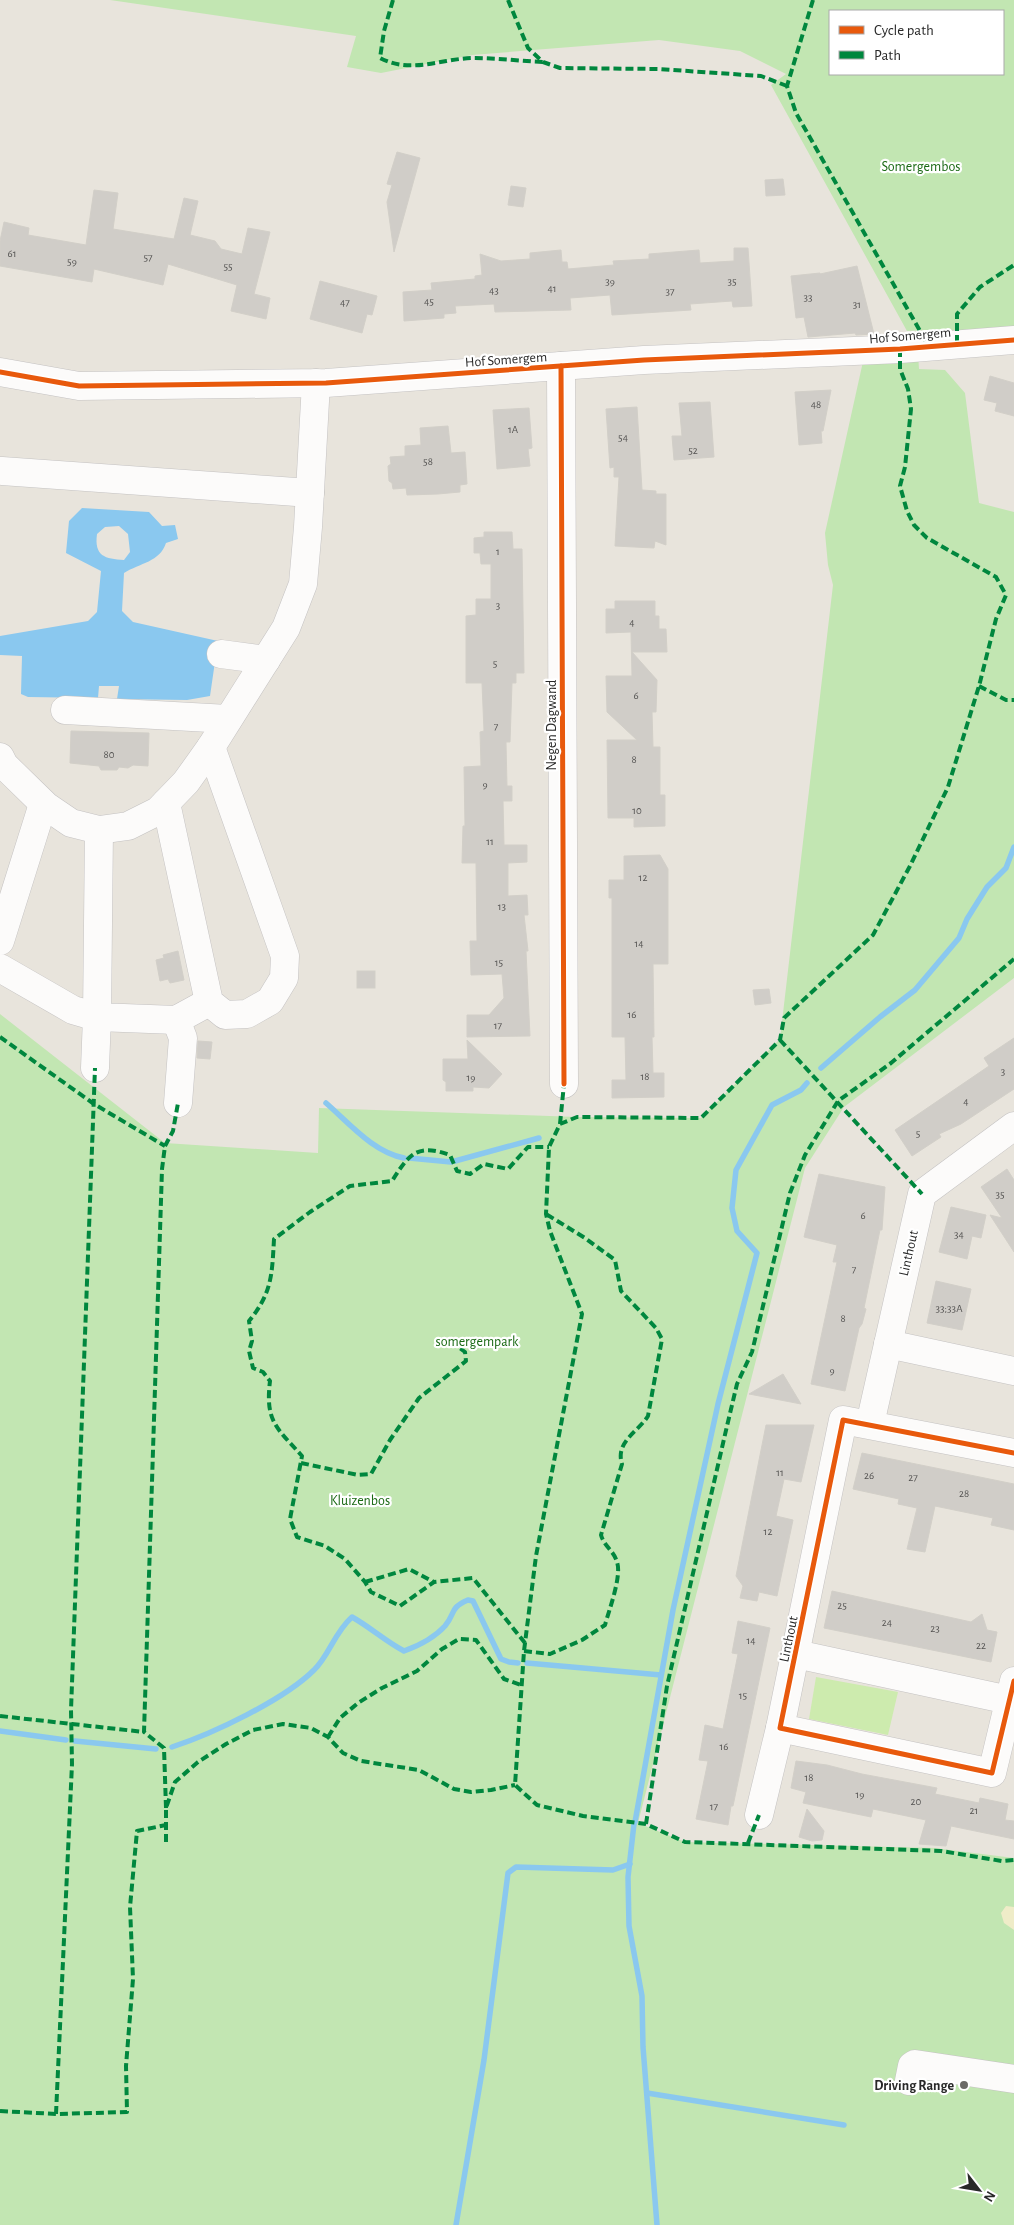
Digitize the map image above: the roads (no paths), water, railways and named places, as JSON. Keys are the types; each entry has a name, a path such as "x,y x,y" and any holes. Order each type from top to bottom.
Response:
{"street":[{"name":"Hof Somergem","path":"0,372 79,386 316,383 561,366 900,349 1014,340"},
{"name":"Negen Dagwand","path":"561,366 564,1084"},
{"path":"0,757 4,766 44,804 72,823 99,830 128,826 158,811 186,782 211,747 286,628 303,584 316,383"},
{"path":"1,474 310,493"},
{"path":"221,654 266,660"},
{"path":"65,710 228,719"},
{"path":"166,803 209,1002 225,1014 247,1014 270,1001 284,978 285,956 211,747"},
{"path":"0,941 44,804"},
{"path":"96,1068 99,830"},
{"path":"0,968 73,1010 97,1016 176,1020 209,1002"},
{"path":"176,1020 183,1038 178,1103"},
{"name":"Linthout","path":"870,1424 922,1194 1014,1126"},
{"path":"888,1344 1014,1371"},
{"name":"Linthout","path":"796,1654 1012,1690 992,1773 780,1728 843,1420 1014,1453"},
{"path":"759,1815 780,1728"},
{"path":"909,2081 912,2066 915,2064 1014,2079"}],"water":[{"path":"82,508 149,512 162,526 175,525 178,539 166,543 154,558 124,573 122,611 133,622 218,641 210,696 187,700 117,699 119,686 99,686 98,698 28,697 21,694 22,656 0,655 0,636 88,621 97,612 101,571 66,553 69,521","holes":["119,526 128,534 130,552 124,560 111,559 99,552 97,534 105,527"]}],"waterway":[{"path":"821,1068 880,1017 915,990 959,938 967,919 987,887 1006,868 1014,847"},
{"path":"635,1822 673,1610 718,1404 757,1253 737,1231 732,1208 736,1170 772,1105 801,1090 807,1083"},
{"path":"326,1103 372,1143 382,1150 404,1158"},
{"path":"455,1161 539,1138"},
{"path":"409,1158 451,1162"},
{"path":"172,1747 227,1725 285,1693 314,1670 352,1617 404,1651 431,1638 445,1626 455,1608 468,1600 473,1601 501,1659 518,1663"},
{"path":"527,1663 661,1675"},
{"path":"0,1731 66,1740"},
{"path":"75,1741 156,1749"},
{"path":"634,1824 628,1877 629,1926 642,1996 643,2047 657,2225"},
{"path":"456,2225 484,2060 508,1873 516,1867 613,1870 630,1864"},
{"path":"647,2093 844,2125"}],"place":[{"name":"Driving Range","path":"964,2085"}],"park label":[{"name":"Somergembos","path":"921,166"},
{"name":"somergempark","path":"477,1341"},
{"name":"Kluizenbos","path":"360,1500"}]}
